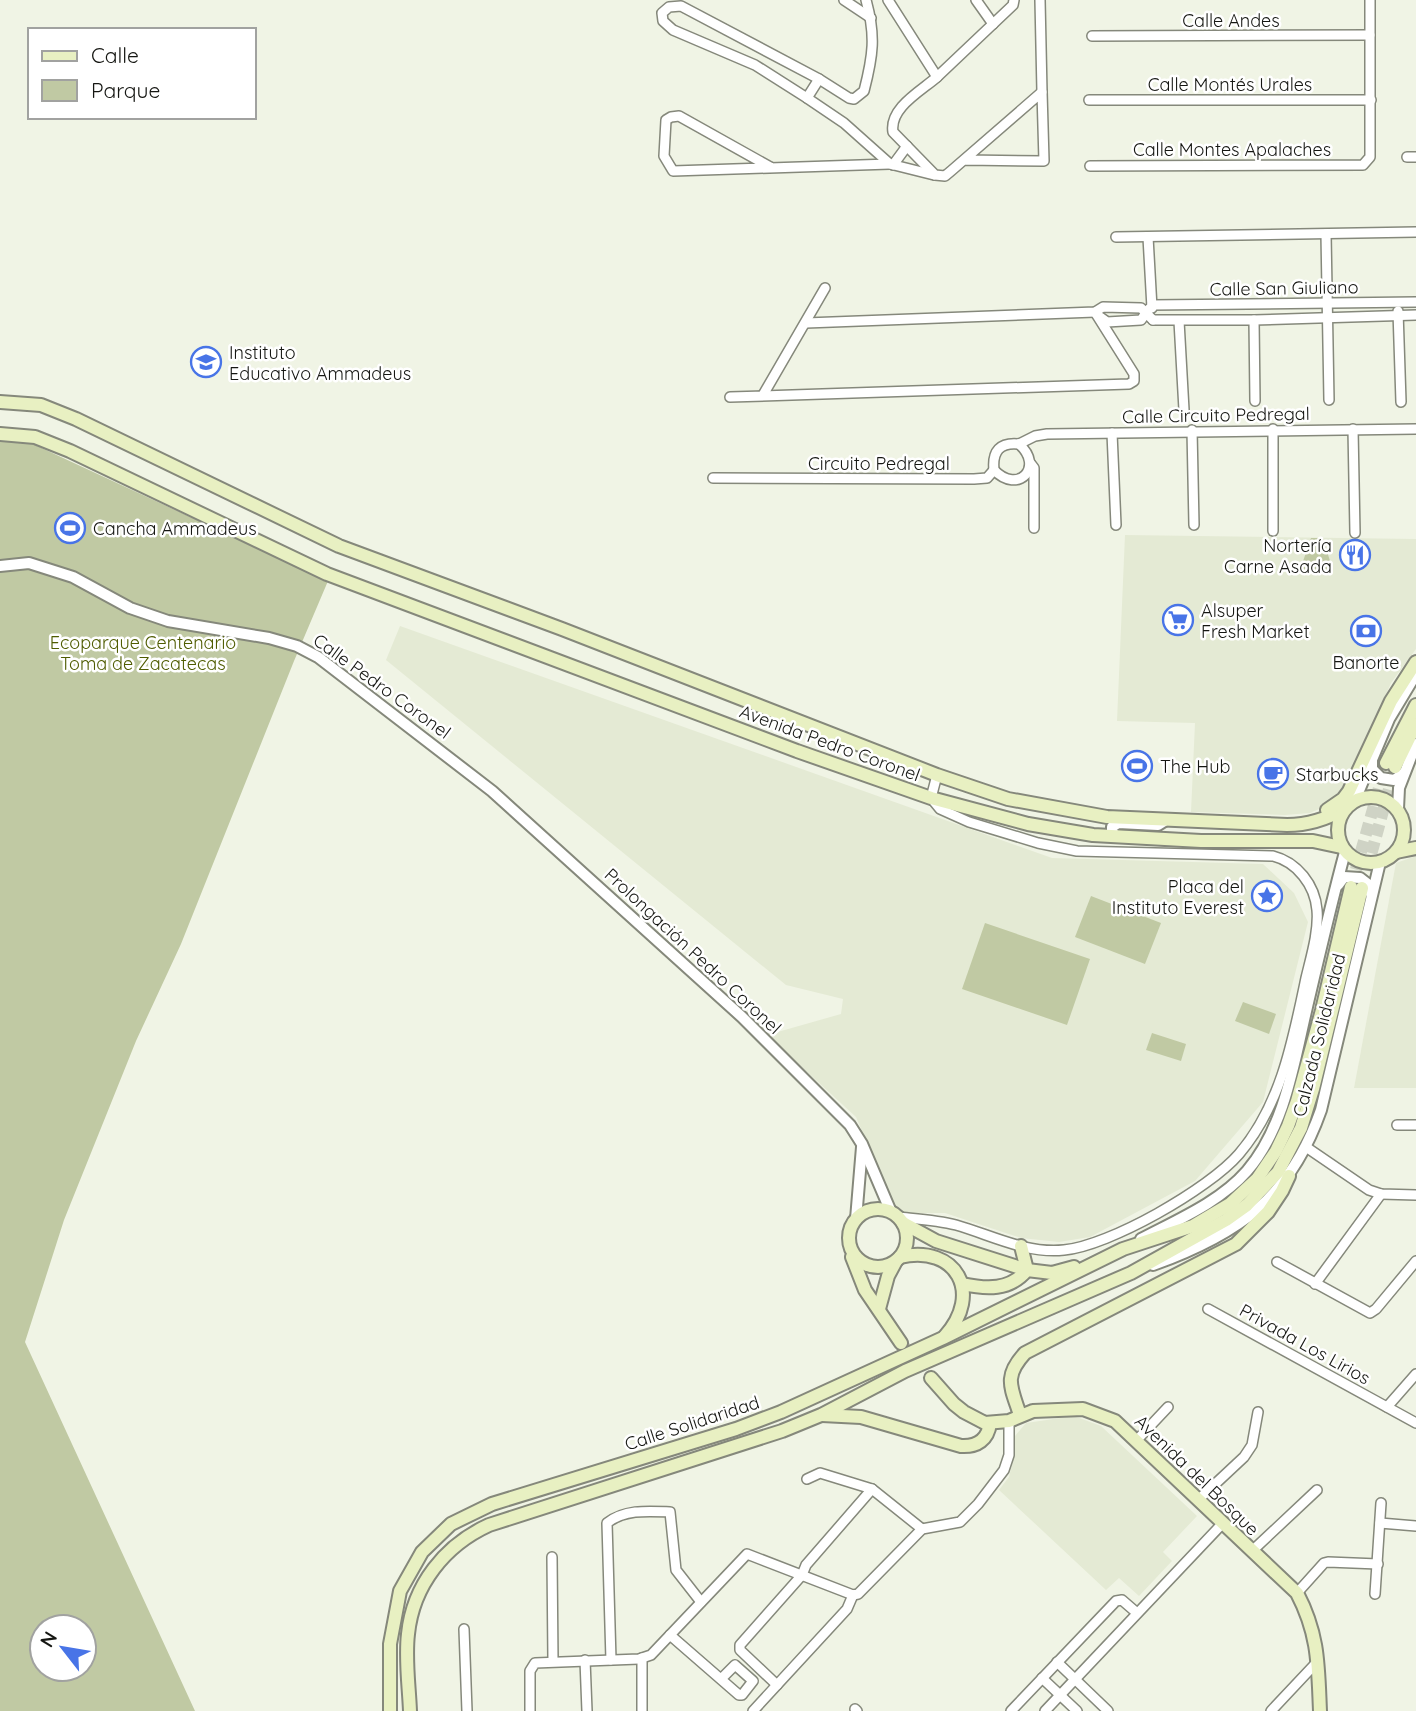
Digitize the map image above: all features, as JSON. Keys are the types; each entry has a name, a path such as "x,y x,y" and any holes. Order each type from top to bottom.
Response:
{"main road":[{"name":"Avenida Pedro Coronel","path":"0,402 41,405 76,419 339,546 562,629 937,775 1008,799 1107,817 1299,825 1329,818 1350,804"},
{"name":"Avenida Pedro Coronel","path":"0,434 35,437 70,451 327,574 797,751 931,798 1028,824 1116,837 1201,841 1312,841 1343,850"},
{"path":"1194,822 1208,816 1299,819 1311,817 1336,804 1353,784 1391,701 1416,662"},
{"path":"1395,768 1416,705"},
{"path":"1395,768 1416,724"},
{"path":"1396,852 1410,829 1398,809 1391,802 1373,796 1350,804 1338,827 1343,850 1366,863 1380,862 1396,852 1416,848"},
{"name":"Calzada Solidaridad","path":"1123,1249 1193,1226 1230,1204 1257,1179 1267,1165 1282,1140 1297,1101 1356,887 1310,1100 1301,1128 1286,1159 1258,1194 1226,1220 1131,1273"},
{"path":"1014,1418 1015,1399 1010,1384 1014,1365 1025,1353 1236,1244 1268,1212 1289,1176"},
{"path":"901,1343 865,1290 850,1250 849,1234 856,1219 869,1210 884,1209 936,1241 1027,1270 1052,1273 1105,1258"},
{"path":"879,1309 888,1276 907,1241 898,1217"},
{"path":"1021,1246 1027,1270"},
{"name":"Calle Solidaridad","path":"390,1711 390,1644 400,1591 422,1552 450,1524 492,1504 736,1429 780,1412 943,1338 1123,1249"},
{"path":"850,1250 867,1266 883,1267 898,1259 929,1254 953,1268 964,1293 961,1312 954,1326 943,1338"},
{"path":"962,1284 996,1288 1016,1281 1027,1270"},
{"name":"Calle Solidaridad","path":"410,1711 407,1637 410,1618 428,1576 447,1552 462,1539 489,1525 821,1415 905,1371 1131,1273"},
{"path":"821,1415 861,1417 961,1446 982,1441 987,1436 990,1423 964,1412 931,1378"},
{"name":"Avenida del Bosque","path":"990,1423 1033,1411 1083,1409 1115,1421 1297,1593 1318,1646 1320,1711"}],"street":[{"path":"844,0 871,18"},
{"path":"866,0 871,18 873,53 864,91 854,99 681,6 670,8 663,13 663,21 673,30 755,65 844,123 892,165"},
{"path":"888,0 937,77"},
{"path":"976,0 993,24"},
{"path":"935,175 893,132 892,124 898,111 1013,5 1014,0"},
{"path":"965,160 1044,161 1040,0"},
{"path":"1370,0 1371,100"},
{"name":"Calle Andes","path":"1092,36 1370,35"},
{"path":"807,98 819,79"},
{"path":"772,168 680,116 666,120 664,156 673,171 892,165 945,176 1042,92"},
{"name":"Calle Montés Urales","path":"1089,100 1371,100"},
{"name":"Calle Montes Apalaches","path":"1090,166 1363,164 1370,157 1371,100"},
{"path":"892,165 908,146"},
{"path":"1116,237 1416,232"},
{"path":"1326,234 1329,400"},
{"path":"1148,237 1153,320"},
{"path":"763,396 825,288"},
{"path":"1397,302 1401,402"},
{"name":"Calle San Giuliano","path":"1152,305 1416,302"},
{"path":"1095,312 1107,321 1141,320 1152,305"},
{"path":"806,323 1095,312 1103,307 1141,308 1153,320"},
{"path":"730,397 1129,384 1134,381 1134,374 1095,312"},
{"name":"Calle San Giuliano","path":"1153,320 1416,315"},
{"path":"1254,320 1255,401"},
{"path":"1179,321 1184,410"},
{"path":"1273,429 1273,531"},
{"path":"1353,429 1355,533"},
{"name":"Calle Circuito Pedregal","path":"1019,444 1035,436 1047,434 1416,429"},
{"path":"1192,430 1194,525"},
{"path":"1112,433 1116,525"},
{"path":"1031,464 1026,475 1015,481 1003,479 994,470 993,459 998,449 1008,443 1019,444 1028,452 1034,468 1034,528"},
{"name":"Circuito Pedregal","path":"713,478 974,479 986,478 994,470"},
{"name":"Calle Pedro Coronel","path":"0,566 29,563 73,578 130,608 169,621 269,638 297,646 318,657 492,791"},
{"path":"1350,804 1389,719 1416,674"},
{"path":"1372,761 1372,769 1381,778 1394,780 1395,768 1416,744"},
{"path":"1395,768 1399,788 1398,809"},
{"path":"898,1217 953,1224 1021,1246 1064,1250 1093,1244 1114,1235 1205,1185 1240,1153 1264,1118 1276,1094 1311,958 1318,912 1310,886 1295,866 1284,859 1273,856 1077,851 1038,843 969,822 940,809 931,798 937,775"},
{"name":"Prolongación Pedro Coronel","path":"492,791 742,1017 850,1125 898,1217"},
{"path":"1116,837 1112,827 1118,823 1158,825 1166,820"},
{"name":"Calzada Solidaridad","path":"1123,1249 1208,1203 1235,1183 1261,1153 1284,1100 1343,850"},
{"name":"Calzada Solidaridad","path":"1131,1273 1187,1253 1227,1232 1262,1206 1289,1176 1306,1147 1321,1110 1380,862"},
{"path":"1334,894 1344,877 1355,877 1369,885 1371,900"},
{"path":"1397,1125 1416,1125"},
{"path":"856,1219 862,1144"},
{"path":"1306,1147 1368,1190 1381,1194 1416,1195"},
{"path":"1315,1284 1381,1194"},
{"path":"1277,1262 1370,1313 1416,1261"},
{"name":"Privada Los Lirios","path":"1208,1309 1416,1423"},
{"path":"1387,1407 1416,1374"},
{"path":"1136,1441 1168,1407"},
{"path":"1198,1500 1244,1457 1252,1445 1258,1412"},
{"path":"530,1711 531,1666 535,1663 642,1658 651,1655 747,1554 853,1595 858,1594 922,1529 960,1522 978,1504 1004,1470 1014,1418"},
{"path":"807,1479 820,1473 872,1489 922,1529"},
{"path":"777,1685 740,1650 740,1645 802,1576 806,1565 872,1489"},
{"path":"1252,1551 1317,1490"},
{"path":"1375,1594 1381,1503"},
{"path":"611,1660 607,1523 613,1518 642,1510 670,1512 677,1570 701,1602"},
{"path":"1045,1711 1223,1523"},
{"path":"1380,1523 1416,1526"},
{"path":"552,1558 552,1661"},
{"path":"1297,1593 1324,1563 1378,1564"},
{"path":"753,1711 848,1609 853,1595"},
{"path":"1011,1711 1116,1601 1122,1600 1137,1613"},
{"path":"464,1629 467,1711"},
{"path":"670,1635 720,1679 739,1695 742,1695 752,1679 735,1665 720,1679"},
{"path":"642,1658 642,1711"},
{"path":"585,1660 587,1711"},
{"path":"1271,1711 1318,1661"},
{"path":"1057,1662 1108,1711"},
{"path":"1042,1678 1077,1711"}],"shaded area":[{"path":"1125,535 1416,539 1416,649 1391,683 1343,792 1328,805 1310,813 1285,815 1191,812 1195,723 1117,721"},
{"path":"400,626 1052,858 1263,864 1294,893 1308,922 1263,1102 1195,1181 1090,1237 1059,1242 1021,1238 945,1213 903,1213 895,1208 856,1117 767,1035 841,1014 843,999 786,985 386,660"},
{"path":"1416,856 1416,1088 1354,1088 1396,863"},
{"path":"1074,1416 1101,1426 1197,1516 1163,1552 1172,1561 1139,1596 1119,1578 1106,1590 999,1490 1009,1477 1015,1452 1015,1436 1026,1423"}],"green space":[{"name":"Ecoparque Centenario Toma de Zacatecas","path":"0,440 33,444 328,581 181,944 136,1041 64,1220 25,1342 195,1711 0,1711"},
{"path":"1311,538 1323,538 1333,571 1300,570"},
{"path":"1091,896 1161,923 1145,964 1075,937"},
{"path":"985,923 1090,959 1067,1025 962,989"},
{"path":"1243,1002 1276,1014 1269,1034 1235,1021"},
{"path":"1152,1033 1186,1044 1181,1061 1146,1050"}],"tunnel":[{"path":"1351,887 1386,763"},
{"path":"1362,888 1395,767"},
{"path":"904,1346 931,1378"}],"place":[{"name":"Instituto Educativo Ammadeus","path":"206,362"},
{"name":"Cancha Ammadeus","path":"70,528"},
{"name":"Nortería Carne Asada","path":"1355,555"},
{"name":"Alsuper Fresh Market","path":"1178,620"},
{"name":"Banorte","path":"1366,631"},
{"name":"The Hub","path":"1137,766"},
{"name":"Starbucks","path":"1273,774"},
{"name":"Placa del Instituto Everest","path":"1267,896"}]}
